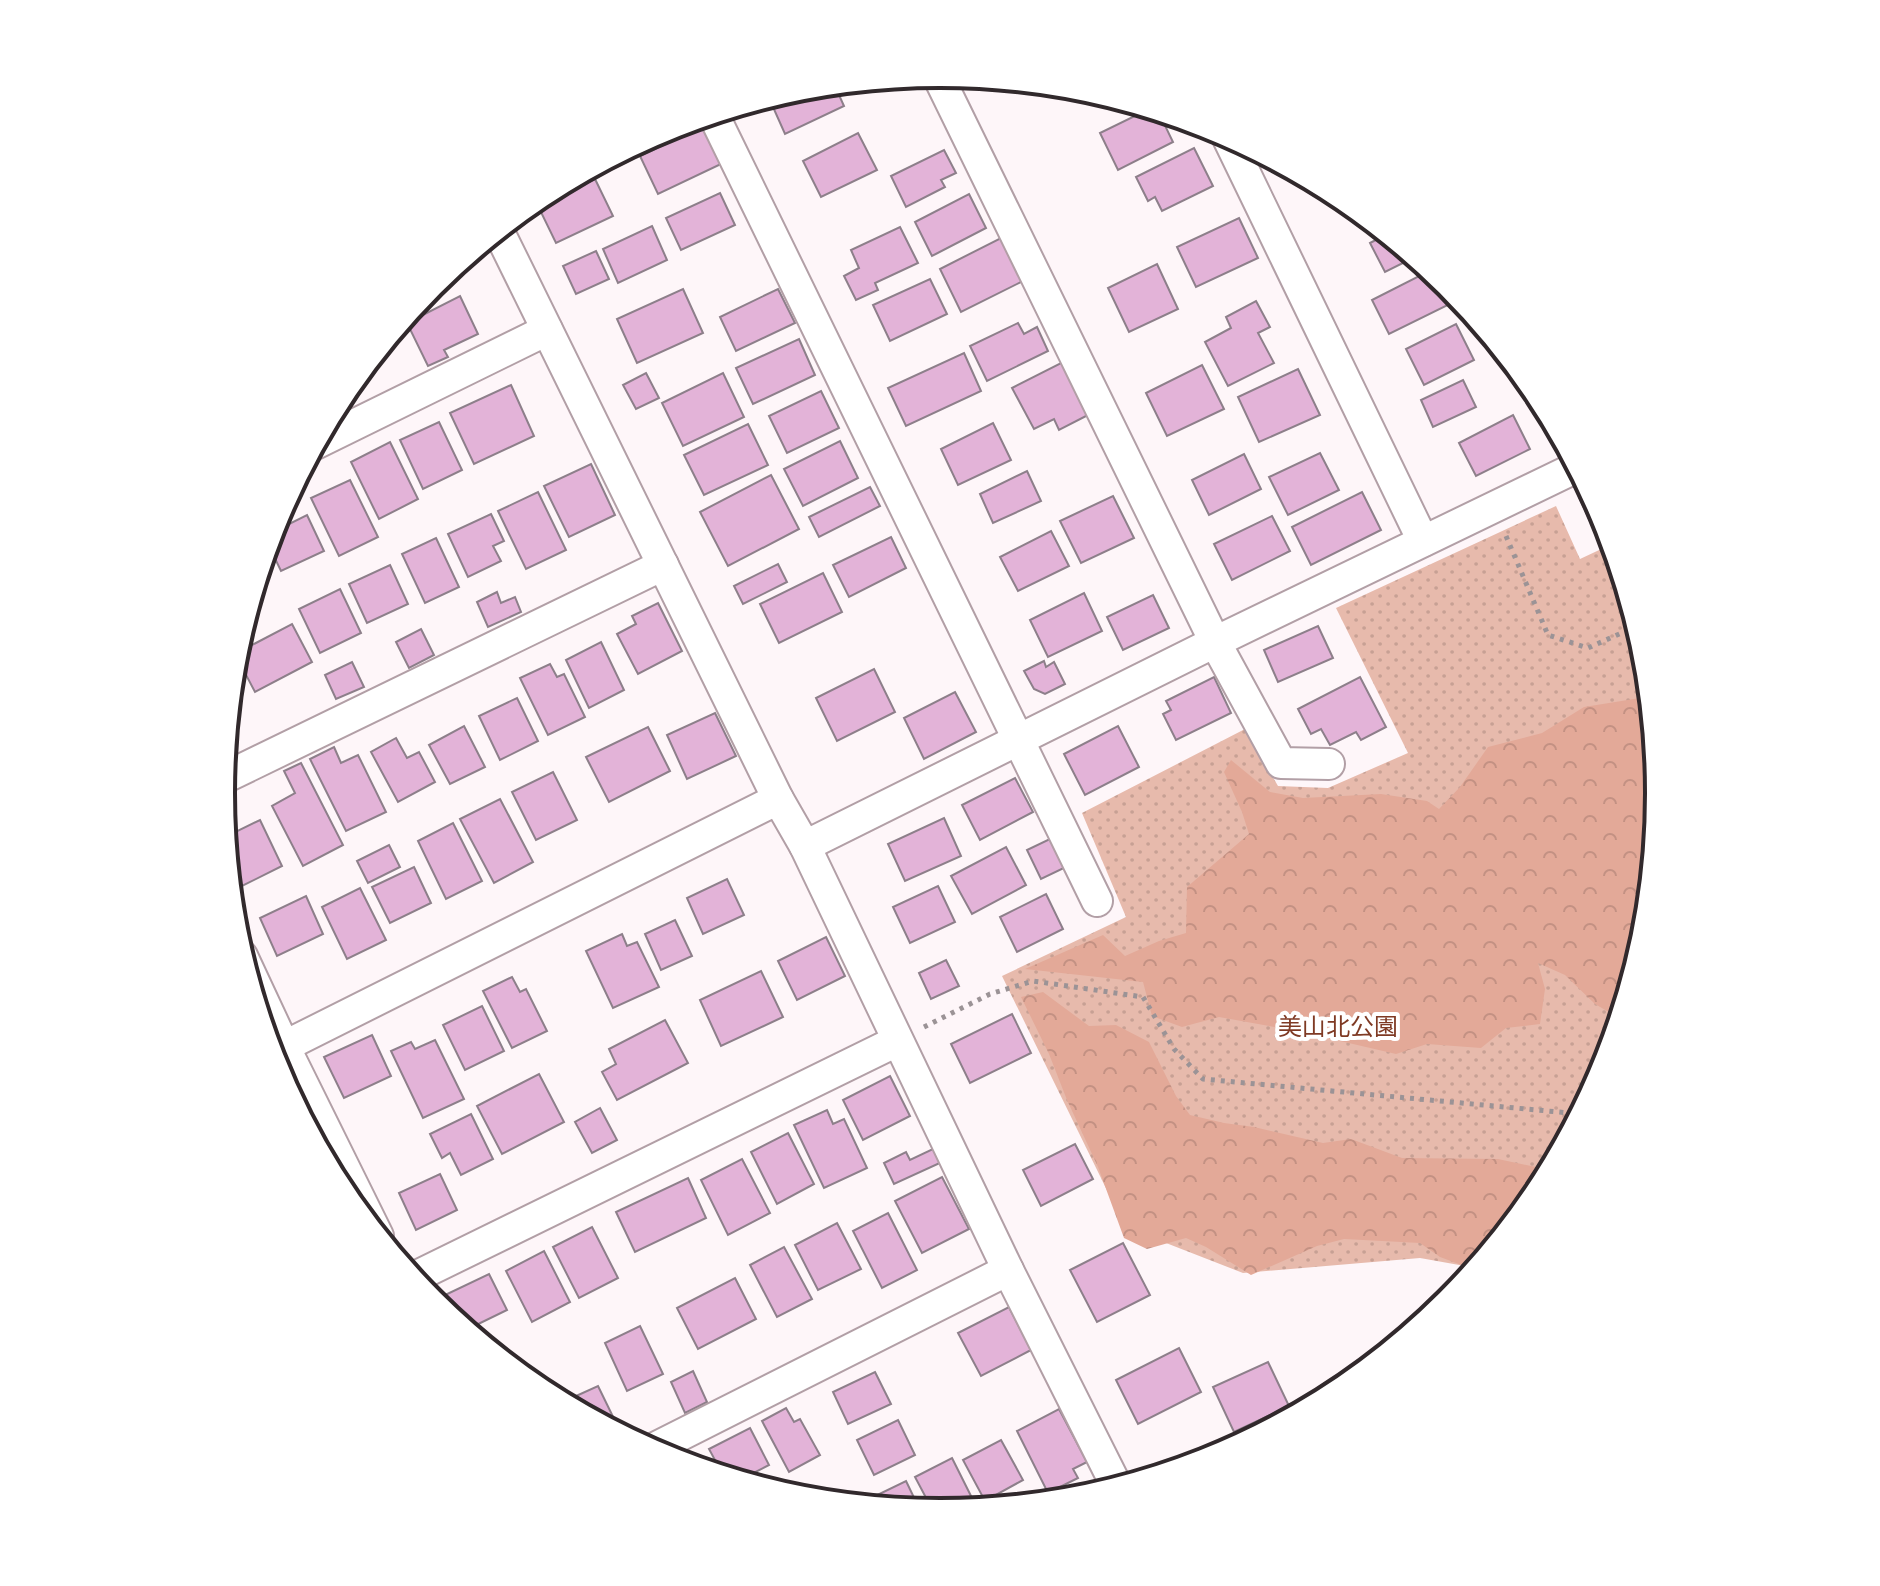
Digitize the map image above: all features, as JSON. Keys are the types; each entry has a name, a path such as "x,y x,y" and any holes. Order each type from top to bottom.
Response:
{"street":[{"path":"944,88 1215,642 1281,763 1329,764"},
{"path":"718,124 1097,901"},
{"path":"1235,154 1423,541"},
{"path":"503,240 778,799 805,846 1008,1270 1112,1476"},
{"path":"332,436 547,330"},
{"path":"805,846 1215,642 1567,472"},
{"path":"236,772 663,565"},
{"path":"283,1047 778,799"},
{"path":"424,1273 897,1041"},
{"path":"666,1442 1008,1270"}],"path":[{"path":"1495,508 1548,635 1588,648 1626,631"},
{"path":"897,1041 990,994 1033,981 1143,997 1174,1049 1203,1079 1568,1113"}],"green space":[{"name":"美山北公園","path":"1556,506 1580,559 1601,549 1631,655 1639,701 1645,793 1639,885 1621,975 1608,1020 1572,1105 1526,1185 1463,1266 1420,1258 1243,1273 1125,1227 1002,976 1126,917 1082,813 1245,729 1278,786 1328,788 1408,753 1336,608"},
{"path":"1639,698 1643,747 1645,793 1639,885 1610,1013 1595,1004 1565,975 1538,963 1545,989 1540,1024 1506,1028 1481,1048 1427,1044 1396,1054 1219,1017 1182,1027 1152,1016 1143,982 1025,969 1103,935 1125,956 1186,933 1187,887 1249,834 1224,772 1231,760 1270,792 1303,798 1381,794 1427,801 1439,809 1460,787 1488,747 1542,733 1584,707"},
{"path":"1043,992 1089,1026 1116,1025 1149,1042 1176,1096 1190,1115 1323,1143 1351,1139 1402,1158 1498,1159 1537,1167 1463,1266 1440,1257 1420,1243 1344,1239 1317,1246 1251,1275 1186,1238 1147,1249 1124,1238 1098,1167 1021,997"}],"building":[{"path":"839,96 844,106 785,134 774,108"},
{"path":"1135,116 1164,124 1173,142 1118,170 1100,133"},
{"path":"705,128 721,164 658,194 640,156"},
{"path":"858,133 877,170 821,197 803,161"},
{"path":"1194,148 1213,186 1162,211 1155,197 1148,201 1136,177"},
{"path":"944,150 956,173 941,180 945,187 906,207 891,176"},
{"path":"595,179 613,216 556,243 541,212"},
{"path":"720,193 735,225 681,250 666,218"},
{"path":"969,194 986,228 932,256 915,222"},
{"path":"1239,218 1258,258 1196,287 1177,247"},
{"path":"652,226 667,260 618,283 603,249"},
{"path":"900,227 918,263 875,283 878,290 856,300 844,276 859,268 851,250"},
{"path":"1001,238 1023,281 961,312 940,269"},
{"path":"1376,240 1404,262 1385,272 1370,243"},
{"path":"596,251 609,279 576,294 563,266"},
{"path":"1157,264 1178,309 1129,332 1108,288"},
{"path":"1419,276 1449,305 1389,334 1372,300"},
{"path":"930,279 947,314 890,341 873,305"},
{"path":"683,289 703,333 637,363 617,319"},
{"path":"778,289 795,323 736,351 720,317"},
{"path":"460,296 478,334 444,350 448,357 428,366 410,328 421,316"},
{"path":"1256,301 1270,327 1258,333 1274,363 1228,386 1205,342 1231,328 1226,317"},
{"path":"1018,323 1024,334 1037,327 1048,351 987,381 970,346"},
{"path":"1456,324 1474,360 1424,385 1406,349"},
{"path":"799,339 815,375 753,404 736,368"},
{"path":"964,353 981,391 906,426 888,388"},
{"path":"1063,362 1090,414 1059,430 1054,419 1034,429 1012,388"},
{"path":"1202,365 1224,409 1167,436 1146,393"},
{"path":"1298,369 1320,415 1259,442 1238,397"},
{"path":"646,373 659,398 636,409 623,385"},
{"path":"723,373 744,417 683,446 662,403"},
{"path":"1463,380 1476,407 1433,427 1421,400"},
{"path":"511,385 534,436 474,464 450,413"},
{"path":"821,391 839,428 787,453 769,416"},
{"path":"1513,415 1530,449 1476,476 1459,443"},
{"path":"439,422 462,470 423,489 400,440"},
{"path":"993,423 1011,460 958,485 941,449"},
{"path":"748,424 768,465 704,495 684,455"},
{"path":"840,441 858,478 803,506 784,469"},
{"path":"390,442 418,499 379,519 351,462"},
{"path":"1320,453 1339,490 1288,515 1269,477"},
{"path":"1244,454 1261,489 1209,515 1192,480"},
{"path":"591,464 615,515 569,537 544,486"},
{"path":"1027,471 1041,501 993,523 980,494"},
{"path":"771,475 799,529 728,566 700,512"},
{"path":"350,480 378,537 339,556 311,498"},
{"path":"870,487 880,506 819,537 809,517"},
{"path":"538,492 566,550 526,569 498,511"},
{"path":"1362,492 1381,530 1311,565 1292,527"},
{"path":"1113,496 1134,538 1081,563 1060,521"},
{"path":"491,514 504,541 493,546 501,561 468,577 448,534"},
{"path":"307,515 324,551 281,571 275,558 289,524"},
{"path":"1272,516 1290,551 1232,580 1214,544"},
{"path":"1051,531 1069,566 1018,591 1000,557"},
{"path":"891,537 906,568 849,597 833,565"},
{"path":"436,538 459,587 425,603 402,554"},
{"path":"778,564 787,582 743,604 734,586"},
{"path":"390,565 408,604 367,623 349,584"},
{"path":"823,573 842,612 779,643 760,604"},
{"path":"340,589 361,633 320,653 299,609"},
{"path":"497,592 501,603 515,597 521,612 488,627 477,602"},
{"path":"1084,593 1102,631 1048,657 1030,620"},
{"path":"1153,595 1169,628 1123,650 1107,617"},
{"path":"658,603 682,651 638,674 617,634 636,624 632,616"},
{"path":"292,624 312,662 255,692 246,674 251,645"},
{"path":"1318,626 1333,658 1278,682 1264,650"},
{"path":"421,629 434,655 409,668 396,642"},
{"path":"601,642 624,690 589,708 566,660"},
{"path":"1044,661 1046,667 1054,662 1065,684 1045,694 1034,689 1024,671"},
{"path":"352,662 364,687 336,699 325,675"},
{"path":"550,664 557,677 564,674 585,717 548,735 520,678"},
{"path":"874,669 895,712 837,741 816,698"},
{"path":"1214,677 1231,713 1176,740 1163,714 1171,710 1166,701"},
{"path":"1360,677 1386,727 1361,740 1356,732 1330,745 1321,729 1311,734 1298,709"},
{"path":"955,692 976,732 924,759 904,718"},
{"path":"517,698 538,741 500,760 479,716"},
{"path":"715,713 736,756 687,779 667,735"},
{"path":"464,726 485,767 450,784 429,745"},
{"path":"1118,726 1139,767 1085,795 1064,754"},
{"path":"648,727 670,771 609,802 586,757"},
{"path":"396,738 407,758 419,752 435,782 398,802 371,752"},
{"path":"334,747 341,763 358,755 386,812 346,831 310,759"},
{"path":"301,763 343,845 303,866 272,806 295,793 284,771"},
{"path":"553,772 577,820 536,840 512,792"},
{"path":"1015,778 1033,812 980,840 962,805"},
{"path":"500,799 533,862 494,883 460,819"},
{"path":"944,818 961,856 905,881 888,844"},
{"path":"260,820 282,866 242,886 237,831"},
{"path":"453,823 482,881 446,899 418,841"},
{"path":"1054,837 1068,866 1041,879 1027,850"},
{"path":"389,845 400,867 368,883 357,861"},
{"path":"1006,847 1026,885 972,914 951,876"},
{"path":"414,867 431,903 390,923 372,887"},
{"path":"727,879 744,915 703,934 687,898"},
{"path":"938,886 955,922 910,943 893,907"},
{"path":"360,888 386,940 347,959 322,907"},
{"path":"1046,894 1063,929 1017,952 1000,917"},
{"path":"306,896 323,934 277,956 260,918"},
{"path":"675,920 692,956 661,970 645,934"},
{"path":"622,934 627,946 637,942 659,987 613,1008 586,951"},
{"path":"826,937 845,976 797,1000 778,961"},
{"path":"946,960 959,986 931,999 919,973"},
{"path":"761,971 783,1017 721,1046 700,1000"},
{"path":"512,977 520,992 526,989 547,1031 512,1048 483,991"},
{"path":"482,1006 504,1051 465,1070 443,1025"},
{"path":"1012,1014 1031,1053 970,1083 951,1044"},
{"path":"665,1020 688,1063 617,1100 602,1072 616,1064 609,1049"},
{"path":"372,1035 391,1076 344,1098 324,1057"},
{"path":"435,1040 464,1099 423,1118 391,1051 411,1042 415,1049"},
{"path":"539,1074 564,1122 502,1154 477,1106"},
{"path":"890,1076 910,1116 863,1140 843,1100"},
{"path":"600,1108 617,1140 592,1153 575,1122"},
{"path":"827,1110 833,1124 844,1119 867,1168 824,1188 794,1125"},
{"path":"471,1114 493,1159 461,1175 450,1153 442,1158 430,1134"},
{"path":"788,1133 814,1184 777,1204 751,1152"},
{"path":"1075,1144 1093,1179 1041,1206 1023,1170"},
{"path":"935,1148 942,1162 894,1184 884,1163 906,1152 910,1160"},
{"path":"742,1159 770,1213 728,1235 701,1180"},
{"path":"440,1174 457,1210 416,1230 399,1193"},
{"path":"942,1177 969,1229 922,1253 895,1201"},
{"path":"688,1178 706,1218 635,1252 616,1212"},
{"path":"888,1213 917,1270 882,1288 853,1231"},
{"path":"837,1223 861,1269 818,1290 795,1245"},
{"path":"592,1227 618,1278 579,1298 553,1247"},
{"path":"1123,1243 1150,1295 1097,1322 1070,1270"},
{"path":"784,1247 812,1299 777,1317 750,1265"},
{"path":"544,1251 570,1302 532,1322 506,1271"},
{"path":"489,1274 507,1310 477,1325 445,1295"},
{"path":"735,1278 756,1319 698,1349 677,1308"},
{"path":"1009,1307 1031,1350 981,1376 958,1333"},
{"path":"640,1326 663,1374 627,1391 605,1343"},
{"path":"1179,1348 1201,1392 1138,1424 1116,1380"},
{"path":"1268,1362 1289,1406 1234,1432 1213,1387"},
{"path":"693,1371 707,1402 685,1413 671,1382"},
{"path":"875,1372 891,1404 848,1424 833,1392"},
{"path":"598,1386 613,1418 587,1404 575,1396"},
{"path":"786,1408 794,1422 800,1419 820,1455 789,1472 762,1421"},
{"path":"1059,1409 1087,1462 1073,1469 1078,1478 1046,1490 1017,1431"},
{"path":"898,1420 915,1455 874,1475 857,1440"},
{"path":"750,1428 769,1465 754,1473 716,1462 709,1449"},
{"path":"1001,1440 1023,1480 996,1495 982,1496 963,1460"},
{"path":"952,1458 971,1497 926,1497 915,1477"},
{"path":"906,1481 914,1497 894,1496 878,1495"}]}
